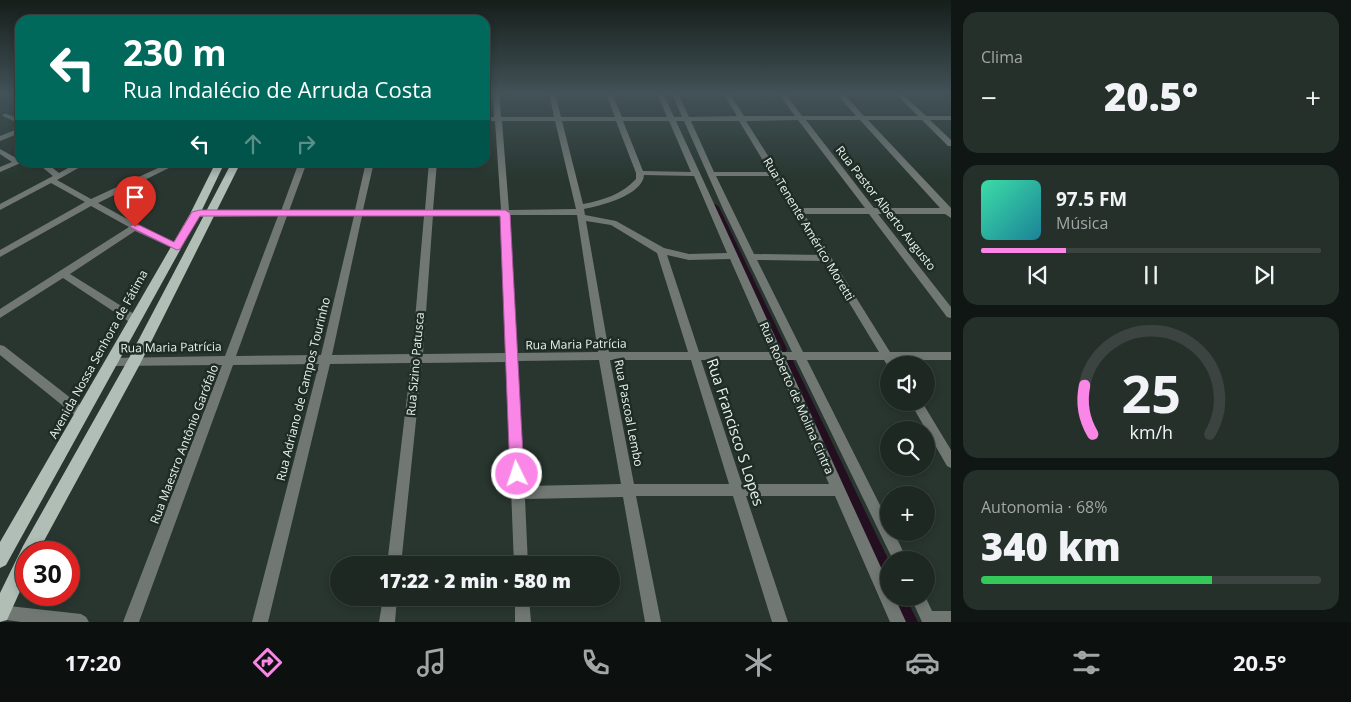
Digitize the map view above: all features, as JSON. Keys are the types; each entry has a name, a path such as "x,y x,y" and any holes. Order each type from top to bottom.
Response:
{"main road":[{"name":"Avenida Nossa Senhora de Fátima","path":"0,559 177,247 218,167"},
{"path":"35,541 134,362 235,167"},
{"path":"0,612 15,581"}],"street":[{"path":"497,122 505,213 510,358 521,556"},
{"name":"Rua Pascoal Lembo","path":"558,122 581,212 604,356 653,622"},
{"path":"195,214 581,212 607,203 635,185 640,179 640,173 618,122"},
{"name":"Rua Roberto de Molina Cintra","path":"673,122 898,622"},
{"name":"Rua Roberto de Molina Cintra","path":"689,122 727,209 752,257 797,355 895,551"},
{"name":"Rua Tenente Américo Moretti","path":"744,122 887,356"},
{"name":"Rua Pastor Alberto Augusto","path":"804,122 951,314"},
{"path":"866,122 950,212"},
{"path":"928,122 951,144"},
{"path":"0,139 15,132"},
{"path":"0,151 15,160"},
{"path":"0,170 15,163"},
{"path":"44,167 54,178 90,203 177,247"},
{"path":"0,207 76,167"},
{"path":"0,254 90,203 167,167"},
{"name":"Rua Maestro Antônio Garófalo","path":"131,622 301,167"},
{"name":"Rua Adriano de Campos Tourinho","path":"260,622 325,361 369,167"},
{"name":"Rua Sizino Patusca","path":"395,556 417,359 427,214 432,167"},
{"path":"640,173 695,174"},
{"path":"712,174 776,174"},
{"path":"798,211 950,212"},
{"path":"581,212 613,223 661,251 689,257 734,256"},
{"path":"0,314 135,227"},
{"name":"Rua Francisco S Lopes","path":"661,251 780,622"},
{"path":"752,257 826,258"},
{"path":"63,274 135,320"},
{"path":"2,355 82,414"},
{"name":"Rua Maria Patrícia","path":"111,362 797,355 880,359"},
{"name":"Rua Maria Patrícia","path":"935,357 951,356"},
{"path":"921,411 951,462"},
{"path":"518,493 630,490 838,490"},
{"path":"387,622 389,606"},
{"path":"522,606 522,622"},
{"path":"922,606 929,620 951,618"},
{"path":"0,612 81,622"}],"waterway":[{"path":"715,207 782,349"},
{"path":"789,363 880,558"},
{"path":"902,606 910,622"}],"route":[{"path":"135,227 177,247 195,214 200,213 505,213 510,358 517,474"}]}
